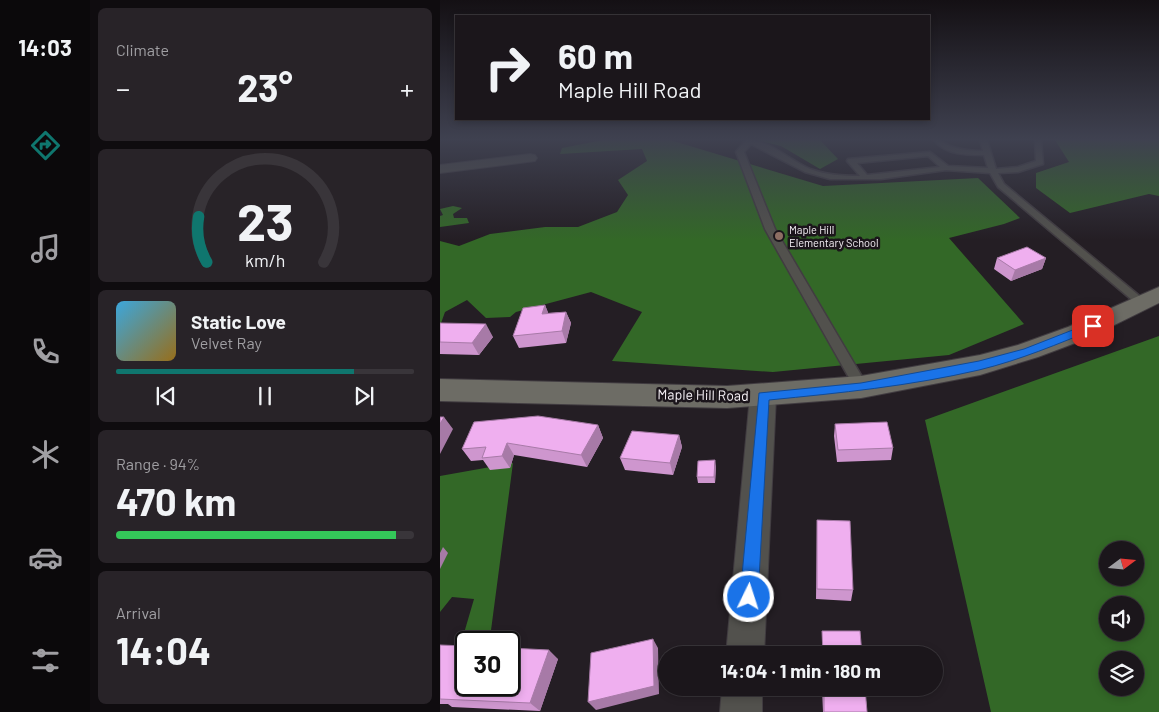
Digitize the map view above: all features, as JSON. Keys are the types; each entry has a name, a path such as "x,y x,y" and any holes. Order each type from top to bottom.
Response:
{"street":[{"name":"Maple Hill Road","path":"440,390 763,396 861,387 980,366 1077,334 1150,298"},
{"path":"746,646 763,396"},
{"path":"741,712 742,696"}],"lane":[{"path":"748,173 770,229 861,387"},
{"path":"814,173 841,178 892,173"},
{"path":"994,173 1001,185 1150,298"}],"green space":[{"name":"Maple Hill Elementary School","path":"628,173 781,173 823,186 978,178 1020,218 949,238 1024,324 949,355 773,372 612,361 642,312 591,292 516,312 510,317 486,318 467,300 445,312 440,326 440,241 459,246 490,234 545,227 578,227 617,212 628,195 618,180"},
{"path":"1036,173 1159,173 1159,196 1149,194 1070,213 1036,188"},
{"path":"453,206 462,208 453,214 454,218 467,218 469,223 440,227 440,216 443,215 440,209"},
{"path":"1159,336 1159,712 991,712 925,420"},
{"path":"513,463 491,631 465,631 474,599 452,597 440,612 440,476"}],"building":[{"path":"1027,247 1046,258 1015,270 997,258"},
{"path":"545,305 542,314 566,312 562,331 513,336 523,308"},
{"path":"440,323 486,324 472,343 440,342"},
{"path":"538,416 598,425 581,455 507,443 502,456 482,458 486,447 462,449 474,422"},
{"path":"887,422 893,448 838,450 835,424"},
{"path":"632,431 679,435 670,463 620,458"},
{"path":"715,460 714,477 697,477 698,461"},
{"path":"817,520 850,521 853,590 817,589"},
{"path":"822,631 860,631 861,646 823,646"},
{"path":"653,639 654,686 588,702 591,653"},
{"path":"440,645 455,646 455,696 520,696 520,649 549,650 530,703 440,699"},
{"path":"824,696 866,696 867,712 824,712"}],"place":[{"name":"Maple Hill Elementary School","path":"779,236"}],"route":[{"path":"749,597 763,396 861,387 980,366 1077,334 1093,326"}]}
